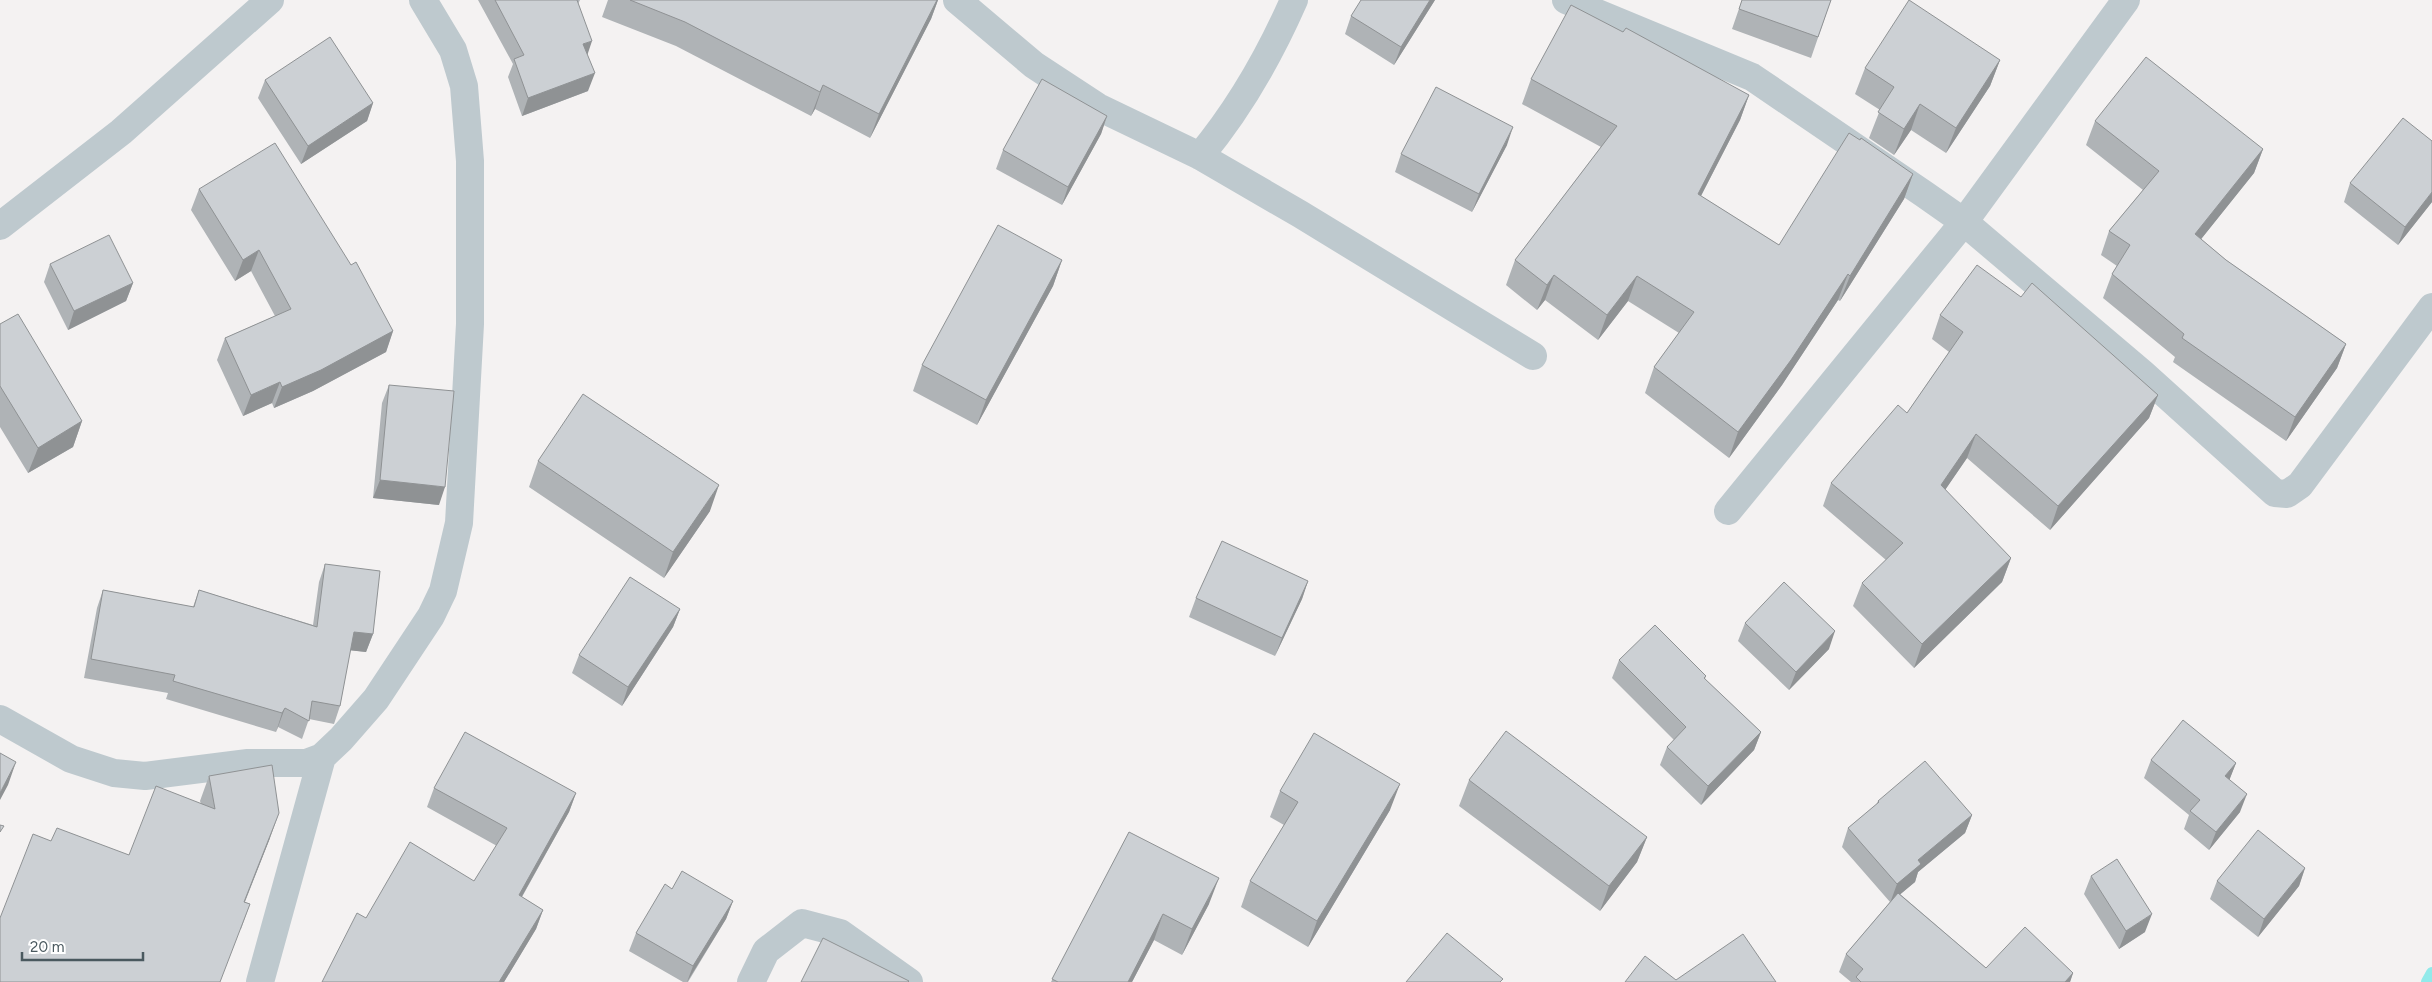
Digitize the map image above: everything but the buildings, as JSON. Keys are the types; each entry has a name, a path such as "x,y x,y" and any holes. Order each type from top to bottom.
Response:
{"street":[{"path":"0,226 121,132 270,0"},
{"path":"0,719 71,759 114,773 145,776 248,763 306,763 322,757 341,739 376,699 431,616 443,591 459,523 470,324 470,161 464,86 453,50 423,0"},
{"path":"957,0 1034,65 1090,102 1200,156 1300,214 1533,356"},
{"path":"1200,156 1226,124 1248,90 1275,43 1294,0"},
{"path":"1566,0 1752,77 1964,222 2142,373 2275,493 2287,494 2300,485 2432,307"},
{"path":"1728,511 1964,222 2126,0"},
{"path":"260,982 322,757"},
{"path":"751,982 766,951 802,923 840,933 909,982"}],"waterway":[{"path":"2427,982 2432,973"}]}
